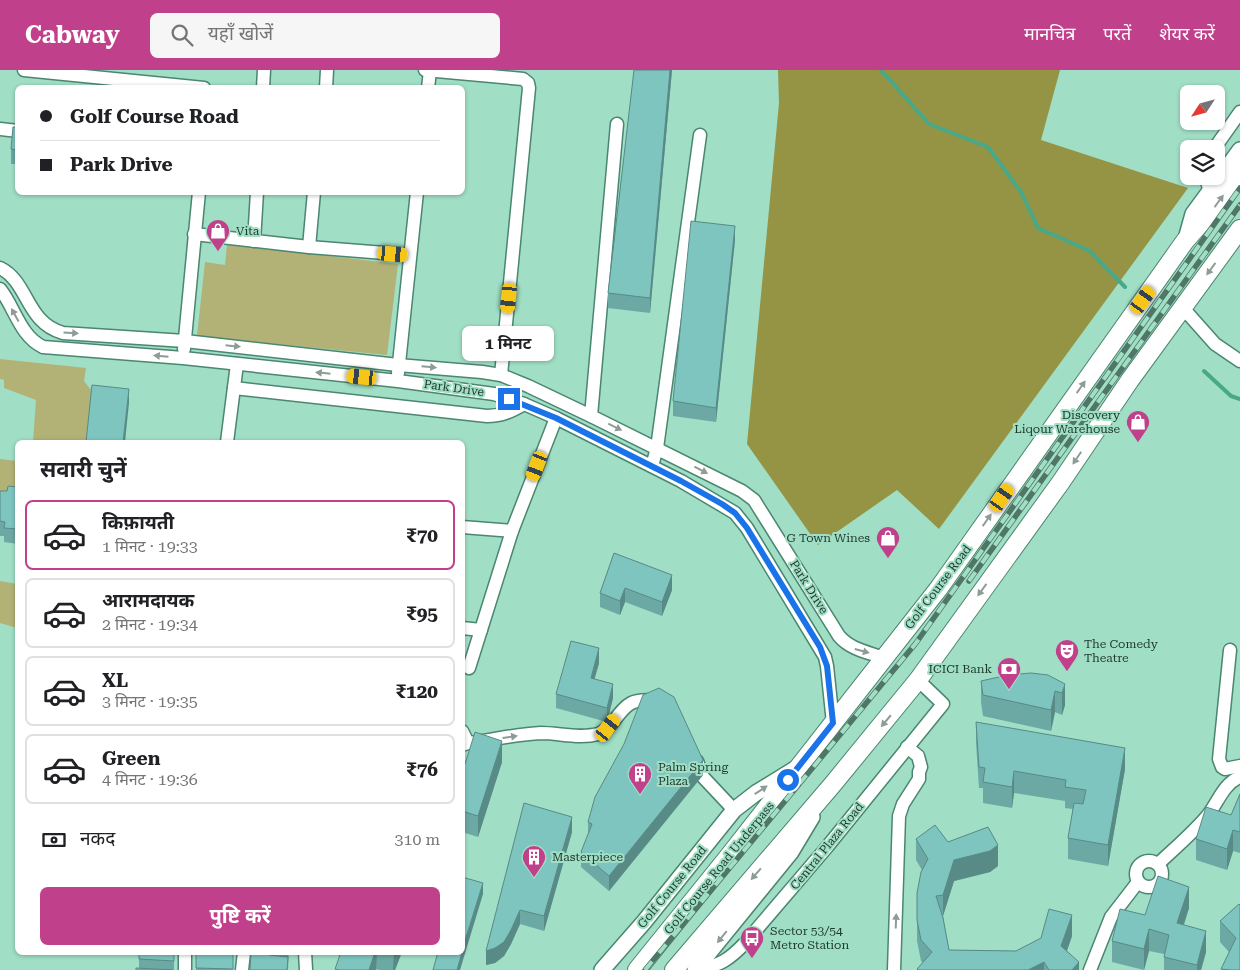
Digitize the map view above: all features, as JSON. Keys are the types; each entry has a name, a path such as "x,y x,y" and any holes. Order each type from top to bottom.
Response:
{"main road":[{"name":"Golf Course Road","path":"800,765 938,588 1185,241 1214,208 1240,171"},
{"path":"674,970 833,784 918,680 1061,482 1130,380 1237,238"},
{"name":"Golf Course Road Underpass","path":"637,970 800,765"}],"street":[{"path":"24,70 174,85"},
{"path":"263,85 264,70"},
{"path":"326,85 328,70"},
{"path":"424,70 523,79 530,88 501,375"},
{"path":"428,85 430,71"},
{"path":"1220,140 1240,112"},
{"path":"591,416 617,124"},
{"path":"0,129 15,131"},
{"path":"652,466 657,448 700,135"},
{"path":"1225,165 1240,150"},
{"path":"1185,241 1193,214 1206,185"},
{"path":"183,358 199,195"},
{"path":"254,241 257,195"},
{"path":"309,247 314,195"},
{"path":"398,381 398,365 417,195"},
{"path":"194,234 309,247 410,255"},
{"name":"Park Drive","path":"0,268 13,278 37,317 54,330 63,333 185,341 398,365 482,372 501,375 528,386 657,448 742,491 754,500 839,636 853,648 884,658"},
{"name":"Park Drive","path":"0,289 26,335 43,347 183,358 398,381 494,394 524,404 556,418 652,466 722,504 735,513 747,528 820,647 827,666 833,723"},
{"path":"1183,308 1215,344 1240,361"},
{"path":"227,440 237,364"},
{"path":"234,388 487,416 506,414 524,404"},
{"path":"469,668 512,531 556,418"},
{"path":"465,527 512,531"},
{"path":"465,628 481,630"},
{"path":"820,647 839,636"},
{"path":"1230,650 1219,759 1222,767 1225,769 1240,766"},
{"name":"Central Plaza Road","path":"696,970 723,963 739,950 943,704 918,680"},
{"path":"465,740 539,733 589,735 600,733 608,728 625,705 632,701 661,702 668,706"},
{"path":"894,970 900,816 903,804 919,779 919,772 922,767 918,756 905,749"},
{"path":"693,753 703,777 734,810"},
{"name":"Golf Course Road","path":"602,970 644,922 734,810 756,793 800,765"},
{"path":"1158,864 1208,814 1232,781 1240,777"},
{"path":"696,970 791,852 833,784"},
{"path":"1150,861 1158,864 1162,876 1158,884 1154,887 1146,887 1138,882 1136,874 1138,866 1150,861"},
{"path":"1090,970 1111,917 1138,882"},
{"path":"185,955 185,970"},
{"path":"242,970 244,955"},
{"path":"305,955 306,970"}],"green space":[{"path":"227,244 398,264 387,355 197,336 205,262 225,265"},
{"path":"0,359 86,368 84,381 99,400 88,440 33,440 36,400 4,388 4,380 0,379"},
{"path":"0,459 15,461 15,497 0,495"},
{"path":"0,581 15,584 15,627 0,623"}],"shaded area":[{"path":"778,70 1060,70 1041,140 1188,188 939,529 897,490 818,545 747,444 779,103"}],"building":[{"path":"634,70 670,70 650,298 608,293"},
{"path":"13,127 15,127 15,150 11,149"},
{"path":"691,221 735,226 716,408 673,401"},
{"path":"92,385 129,389 123,440 86,440"},
{"path":"8,486 15,487 15,529 4,528 5,522 0,521 0,491 7,491"},
{"path":"614,553 672,575 662,602 625,588 620,601 600,593"},
{"path":"571,641 599,648 591,678 613,684 607,708 556,694"},
{"path":"1031,673 1048,675 1065,684 1062,693 1055,691 1051,710 983,695 981,681 1008,675"},
{"path":"659,688 674,697 703,760 609,876 581,852 592,824 588,822 595,797 624,744 643,695"},
{"path":"976,722 1125,748 1108,845 1068,838 1074,803 1083,804 1086,790 1065,787 1066,780 1014,771 1012,787 983,782 985,768 979,767"},
{"path":"475,732 502,741 478,816 465,812 465,764"},
{"path":"1240,794 1240,832 1233,830 1227,849 1196,839 1206,807 1231,815"},
{"name":"Masterpiece","path":"524,803 572,817 544,916 520,910 504,942 486,951"},
{"path":"935,825 948,842 988,827 998,845 990,851 954,860 943,895 936,896 943,918 949,950 1016,951 1041,938 1049,909 1072,915 1061,946 1079,962 1072,970 1049,970 1044,962 1028,970 917,969 932,952 921,940 917,920 917,893 921,872 928,859 916,839"},
{"path":"1158,876 1189,887 1177,923 1206,931 1197,965 1164,957 1169,935 1149,929 1144,949 1112,941 1120,909 1145,915"},
{"path":"465,878 483,883 465,940"},
{"path":"1239,904 1240,970 1221,969 1236,938 1220,921"},
{"path":"139,955 174,955 174,961 139,959"},
{"path":"196,955 233,955 233,969 196,968"},
{"path":"251,955 288,957 287,970 250,970"},
{"path":"340,955 374,955 369,970 335,969"},
{"path":"437,955 461,955 457,970 433,970"},
{"path":"136,968 173,970 136,970"}],"waterway":[{"path":"881,70 929,124 988,147 1021,192 1038,228 1090,251 1125,287"},
{"path":"1204,371 1231,396 1240,399"}],"railway":[{"path":"645,970 916,643 1240,188"},
{"path":"969,581 1240,205"}],"place":[{"name":"Vita","path":"218,252"},
{"name":"Discovery Liqour Warehouse","path":"1138,443"},
{"name":"G Town Wines","path":"888,559"},
{"name":"The Comedy Theatre","path":"1067,672"},
{"name":"ICICI Bank","path":"1009,690"},
{"name":"Palm Spring Plaza","path":"640,795"},
{"name":"Masterpiece","path":"534,878"},
{"name":"Sector 53/54 Metro Station","path":"752,959"}],"route":[{"path":"509,399 556,418 681,481 735,513 747,528 820,647 827,666 833,723 788,780"}]}
